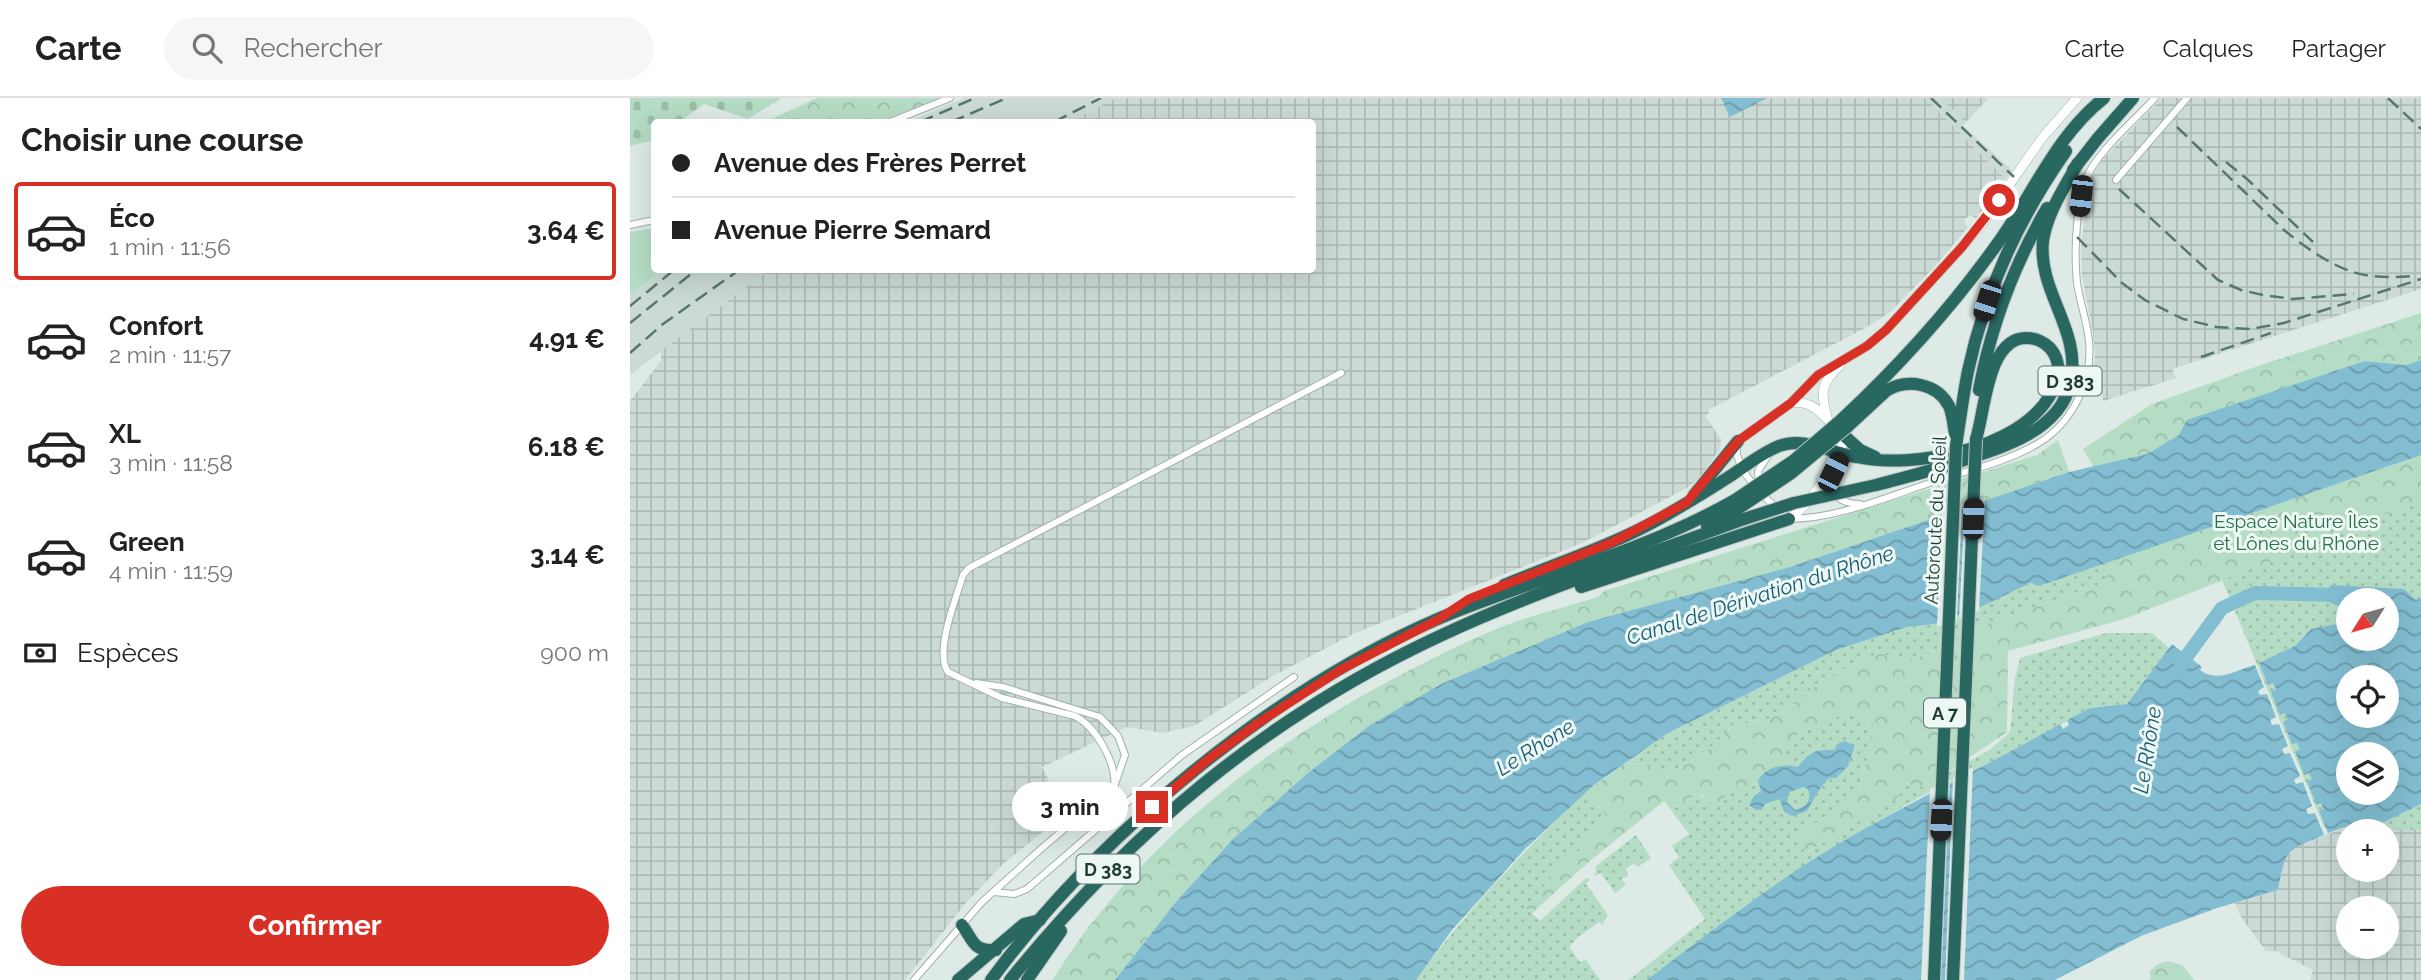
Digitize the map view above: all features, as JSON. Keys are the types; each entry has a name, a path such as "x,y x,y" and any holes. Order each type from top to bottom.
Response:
{"highway":[{"name":"D 383","path":"1010,980 1065,914 1152,826 1217,771 1276,728 1396,657 1533,595 1644,556 1739,509 1787,465 1842,426 1964,286 2007,230 2044,167 2074,127 2105,98"},
{"name":"Autoroute du Soleil","path":"1934,980 1956,446 1968,373 1976,337 2004,258 2052,171 2105,98"},
{"name":"Autoroute du Soleil","path":"1953,980 1976,439 1974,423 1983,370 2002,303 2039,222 2078,163 2133,98"},
{"name":"D 383","path":"991,980 1089,866 1206,761 1303,693 1373,652 1439,619 1739,509 1794,503 1876,485 1933,470 2014,443 2037,431 2059,408 2069,383 2072,355 2066,330 2045,276 2043,242 2050,215 2078,163"},
{"path":"1439,619 1469,599 1613,542 1686,503 1775,448 1798,443 1882,460 1912,461 1942,457 1995,439 2029,421 2048,401 2058,377 2059,366 2045,344 2031,338 2018,338 2000,353 1990,377 1982,423 1976,439"},
{"path":"1882,460 1860,450 1842,426 1889,388 1902,384 1921,385 1937,393 1947,403 1952,416 1956,446"},
{"path":"1686,503 1738,441"},
{"path":"1500,610 1649,566 1789,519"},
{"path":"1027,980 1063,929 1065,914"},
{"path":"958,980 1024,924 1040,920"},
{"path":"962,925 971,942 980,949 996,950"}],"street":[{"path":"898,119 950,98"},
{"path":"2077,98 2042,138 1984,221 1955,256 1877,338 1818,375 1791,403 1738,441 1736,456 1742,468 1763,494 1789,519 1818,518 2021,452 2046,438 2067,418 2087,375 2089,343 2077,284 2076,249 2084,185 2099,158 2155,98"},
{"path":"2116,180 2187,98"},
{"path":"630,225 651,221"},
{"path":"1827,419 1823,386 1847,358"},
{"path":"1114,787 1116,777 1112,764 1092,728 1085,721 1075,716 1002,698 948,672 943,665 942,651 963,575 968,568 1341,373"},
{"path":"1789,519 1804,508 1833,472 1841,453 1842,426 1827,419 1807,403 1791,403"},
{"path":"1763,494 1758,471 1775,448"},
{"path":"1833,472 1832,487 1837,497 1851,503 1866,503"},
{"path":"994,892 1014,894 1027,890 1181,755 1294,677"},
{"path":"914,980 994,892 1114,787 1125,755 1118,736 1107,722 1091,713 1003,687 967,681"}],"shaded area":[{"path":"965,98 1116,98 1075,119 915,119"},
{"path":"1116,98 1925,98 2006,179 1976,218 1970,215 1964,220 1967,228 1890,312 1867,327 1708,410 1709,413 1705,416 1721,439 1720,449 1699,478 1687,488 1580,544 1353,634 1273,676 1194,726 1163,733 1127,727 1042,767 1064,811 1061,817 1003,864 965,904 905,980 630,980 630,401 661,361 661,351 765,273 1316,273 1316,119 1075,119"},
{"path":"1925,98 1940,98 1966,122 1963,126 2012,170 2006,179"},
{"path":"1940,98 1989,98 1966,122"},
{"path":"2162,98 2421,98 2421,289 2172,369 2176,378 2103,401 2094,373 2093,332 2082,276 2081,250 2086,199 2091,178 2102,160"},
{"path":"659,273 765,273 630,375 630,295"},
{"path":"2399,824 2421,827 2421,980 2310,980 2313,970 2275,951 2266,951 2241,917 2235,903 2278,890 2286,854 2294,847 2336,831 2336,882 2399,882"}],"green space":[{"path":"630,98 782,98 748,119 704,104 684,119 651,119 651,141 630,146"},
{"path":"817,98 941,98 885,119 772,119"},
{"path":"651,228 651,273 659,273 630,295 630,232"},
{"path":"2421,313 2421,360 2406,365 2364,361 2179,435 2147,454 2094,467 2083,449 2152,404"},
{"name":"Espace Nature Îles et Lônes du Rhône","path":"2421,399 2421,830 2399,829 2399,819 2336,819 2336,827 2324,827 2181,480"},
{"path":"2058,440 2069,472 1790,567 1588,622 1443,683 1370,725 1308,773 1233,839 1175,903 1115,980 1052,980 1089,926 1128,880 1200,810 1280,748 1365,694 1448,651 1512,623 1598,597 1604,591 2037,455"},
{"path":"2421,455 2421,501 2321,537 2284,556 2124,619 2008,651 2007,732 1939,778 1919,788 1903,781 1899,795 1892,802 1807,852 1799,844 1801,833 1857,797 1876,727 1867,721 1855,724 1851,711 1788,739 1784,761 1740,790 1735,786 1727,790 1722,803 1713,804 1698,793 1671,810 1664,801 1591,860 1532,913 1526,908 1569,857 1583,849 1587,838 1607,817 1587,791 1627,762 1674,772 1713,746 1737,721 1766,720 1792,706 1824,678 1879,653 1904,660 1926,655 1992,622 2104,583 2112,560"},
{"path":"2112,560 2104,583 1992,622 1926,655 1904,660 1879,653 1824,678 1792,706 1766,720 1737,721 1713,746 1674,772 1627,762 1668,733 1836,650 1907,627 1935,624 1983,606 2030,583 2039,586"},
{"path":"2106,633 2152,633 2169,648 2127,704 2090,708 2019,748 1918,798 1829,850 1746,905 1648,980 1629,980 1705,919 1669,865 1679,857 1672,846 1689,834 1671,810 1698,793 1703,798 1735,786 1741,789 1755,779 1791,737 1851,711 1876,727 1857,797 1801,833 1808,852 1899,795 1903,781 1919,788 1990,750 2010,732 2015,678 2020,658"},
{"path":"1587,791 1607,817 1587,838 1583,849 1569,857 1526,908 1540,921 1586,878 1590,879 1586,884 1608,915 1602,925 1599,922 1569,947 1580,962 1586,960 1600,980 1416,980 1497,881"},
{"path":"1636,835 1651,858 1638,867 1634,863 1626,869 1628,876 1621,879 1626,885 1615,893 1601,873 1595,876 1596,866"},
{"path":"2168,961 2182,965 2194,980 2149,980 2149,972 2158,964"}],"water":[{"path":"1721,98 1767,98 1730,117"},
{"path":"2421,360 2421,455 2039,586 2030,583 1983,606 1935,624 1907,627 1836,650 1668,733 1594,785 1525,849 1452,930 1416,980 1115,980 1175,903 1233,839 1308,773 1370,725 1443,683 1588,622 1790,567 2069,472 2147,454 2179,435 2187,420 2365,361 2406,365"},
{"path":"2330,585 2386,588 2336,588 2336,605 2329,602"},
{"path":"2399,589 2404,589 2416,600 2421,599 2421,804 2390,819 2336,819 2336,830 2328,833 2319,811 2324,809 2321,803 2316,804 2307,781 2312,779 2309,773 2304,775 2295,751 2300,749 2297,743 2292,744 2283,722 2288,719 2285,713 2280,715 2271,692 2276,689 2273,683 2268,685 2259,663 2295,646 2311,629 2336,624 2336,651 2399,651"},
{"path":"2172,644 2202,667 2200,670 2214,676 2255,665 2264,687 2258,691 2260,695 2267,694 2276,717 2270,720 2272,725 2279,724 2288,746 2282,749 2284,754 2290,753 2300,776 2294,780 2296,784 2303,782 2312,806 2306,809 2308,814 2315,813 2324,835 2289,853 2278,890 2217,908 2141,936 2055,980 1647,980 1760,896 1858,833 2060,724 2063,729 2069,725 2067,720 2090,708 2127,704"},
{"path":"1844,741 1855,745 1848,766 1836,778 1829,778 1807,811 1792,816 1784,812 1780,799 1767,803 1760,810 1749,805 1761,791 1758,781 1770,769 1781,766 1798,767 1813,752 1834,750","holes":["1804,787 1808,789 1807,803 1795,810 1787,802 1789,792"]}],"pier":[{"path":"1985,497 1979,611 1959,619 1965,504"},
{"path":"1962,505 1957,620 1937,627 1942,511"},
{"path":"1973,767 1964,980 1945,980 1953,777"},
{"path":"1950,779 1941,980 1921,980 1930,789"}],"waterway":[{"name":"Le Rhône","path":"2180,671 2181,664 2222,608 2255,593 2336,595"}],"railway":[{"path":"927,119 975,98"},
{"path":"958,119 1007,98"},
{"path":"1060,119 1101,98"},
{"path":"1931,98 2014,177"},
{"path":"2388,98 2421,129"},
{"path":"2177,127 2284,230 2322,257 2365,275 2414,276"},
{"path":"2226,162 2313,242"},
{"path":"2119,189 2218,280 2241,290 2293,299 2354,294"},
{"path":"2077,237 2122,283 2145,300 2183,319 2217,327 2250,329 2284,323 2421,279"},
{"path":"630,306 670,273"},
{"path":"630,323 692,273"},
{"path":"630,353 663,324 735,273"},
{"path":"2201,357 2271,333"}],"route":[{"path":"1152,807 1206,761 1258,723 1340,670 1439,619 1469,599 1613,542 1686,503 1738,441 1765,419 1791,403 1818,375 1867,346 1886,330 1939,274 1999,200"}],"water label":[{"name":"Canal de Dérivation du Rhône","path":"1760,595"},
{"name":"Le Rhone","path":"1535,747"}]}
